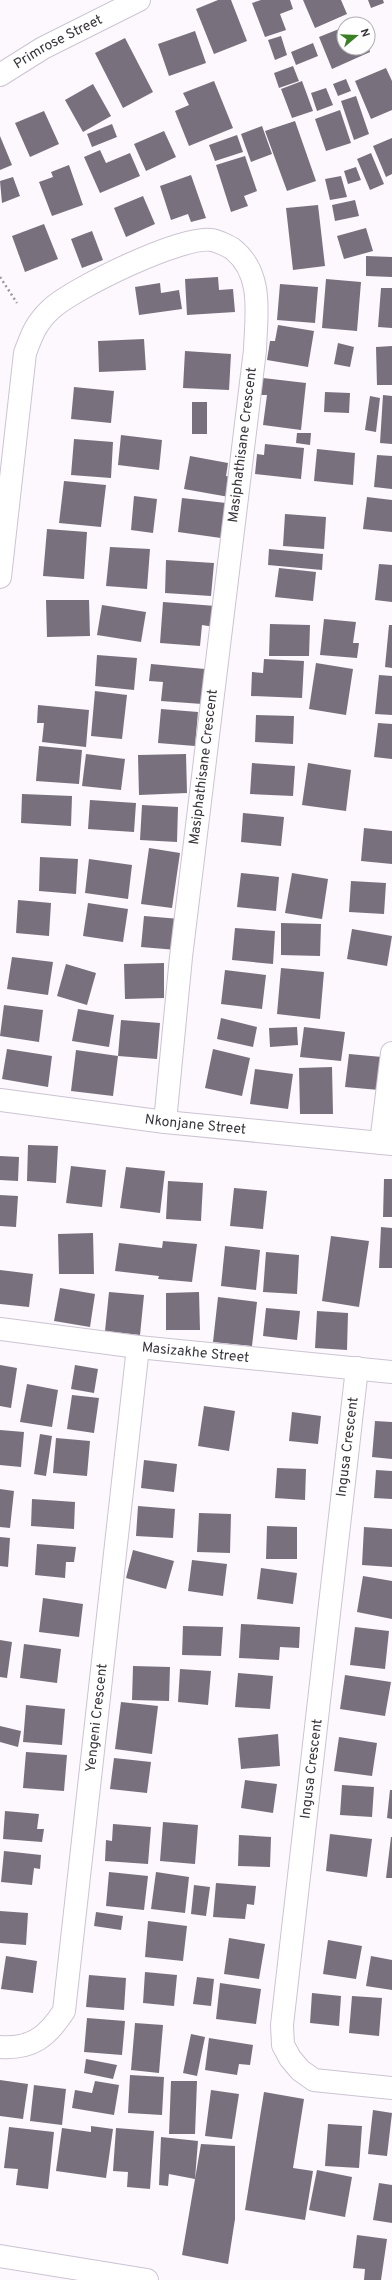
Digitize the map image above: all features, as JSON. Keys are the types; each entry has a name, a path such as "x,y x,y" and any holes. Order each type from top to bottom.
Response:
{"street":[{"name":"Primrose Street","path":"0,75 43,48 139,0"},
{"name":"Masiphathisane Crescent","path":"0,577 25,352 34,327 52,309 71,294 139,260 185,242 212,240 234,250 250,270 257,295 254,350 180,957 165,1122"},
{"path":"387,1144 392,1053"},
{"name":"Nkonjane Street","path":"0,1100 165,1122 387,1144"},
{"name":"Masizakhe Street","path":"0,1329 138,1347 392,1372"},
{"name":"Yengeni Crescent","path":"0,2047 12,2048 32,2043 51,2030 64,2011 138,1347"},
{"name":"Ingusa Crescent","path":"357,1368 282,2025 283,2044 290,2058 300,2070 314,2080 392,2088"},
{"path":"0,2256 147,2280"}],"building":[{"path":"218,0 231,0 247,41 214,54 196,9"},
{"path":"261,0 290,0 293,9 280,14 286,30 265,37 252,3"},
{"path":"303,0 341,0 347,14 336,16 336,19 315,28"},
{"path":"368,0 383,0 384,3 371,8"},
{"path":"336,30 336,56 361,56 332,69 319,37"},
{"path":"195,31 206,63 169,76 158,44"},
{"path":"281,36 287,55 275,60 268,40"},
{"path":"125,38 153,92 123,108 95,53"},
{"path":"313,43 318,56 296,65 291,52"},
{"path":"293,66 299,81 279,88 274,73"},
{"path":"386,68 392,81 392,110 371,119 355,81"},
{"path":"346,79 351,91 338,96 333,84"},
{"path":"214,81 233,128 189,146 175,111 189,105 183,93"},
{"path":"302,81 313,111 292,118 281,89"},
{"path":"93,84 111,116 83,132 65,100"},
{"path":"326,88 333,105 317,111 311,93"},
{"path":"356,96 369,134 354,140 341,101"},
{"path":"340,110 351,143 326,151 315,119"},
{"path":"44,111 59,144 30,157 15,123"},
{"path":"295,121 316,181 287,191 265,131"},
{"path":"112,124 117,137 92,147 87,134"},
{"path":"262,126 272,154 251,162 241,134"},
{"path":"164,131 176,157 146,171 134,144"},
{"path":"237,135 243,152 215,161 209,145"},
{"path":"0,136 12,165 0,170"},
{"path":"392,138 392,174 386,177 373,146"},
{"path":"100,150 106,163 130,153 140,176 100,193 84,157"},
{"path":"371,153 384,184 370,190 357,159"},
{"path":"245,156 257,191 244,196 248,206 231,212 216,165"},
{"path":"69,165 83,205 52,216 39,182 53,177 51,172"},
{"path":"356,167 361,180 348,184 344,171"},
{"path":"191,175 206,218 191,222 188,214 171,220 160,186"},
{"path":"341,176 347,197 330,200 325,179"},
{"path":"13,177 20,196 2,203 0,181"},
{"path":"143,196 155,224 126,237 114,208"},
{"path":"355,200 359,216 335,221 332,205"},
{"path":"318,205 325,266 293,270 286,208"},
{"path":"44,224 58,259 25,272 12,236"},
{"path":"366,228 373,251 344,259 337,236"},
{"path":"92,231 103,260 82,268 71,239"},
{"path":"366,256 392,257 392,277 366,276"},
{"path":"218,277 219,290 233,289 235,312 187,315 185,279"},
{"path":"326,279 361,282 357,331 322,328"},
{"path":"160,283 161,293 179,290 182,309 139,315 135,287"},
{"path":"280,284 318,287 315,323 277,320"},
{"path":"381,288 392,288 392,328 378,327"},
{"path":"278,325 314,331 308,367 267,360 270,341 275,341"},
{"path":"144,339 146,370 99,372 98,341"},
{"path":"338,343 354,347 350,367 334,364"},
{"path":"392,346 392,385 377,385 376,347"},
{"path":"185,351 231,354 229,390 183,388"},
{"path":"263,378 306,383 301,430 263,425 267,395 261,395"},
{"path":"74,387 114,391 111,423 71,419"},
{"path":"325,392 350,393 349,413 324,412"},
{"path":"383,395 392,396 392,444 380,443"},
{"path":"370,396 380,398 376,432 365,430"},
{"path":"192,402 207,402 207,434 192,434"},
{"path":"297,433 311,433 310,445 296,443"},
{"path":"121,435 162,440 159,470 118,465"},
{"path":"74,439 113,442 111,478 71,475"},
{"path":"265,444 304,448 301,479 255,474 257,454 264,455"},
{"path":"317,449 355,453 353,485 314,481"},
{"path":"377,455 392,456 392,489 374,487"},
{"path":"190,456 228,463 226,476 233,477 229,497 184,489"},
{"path":"64,481 106,485 101,527 59,523"},
{"path":"134,496 157,499 153,533 131,530"},
{"path":"367,497 392,500 392,532 363,529"},
{"path":"182,498 226,503 221,538 178,532"},
{"path":"285,514 326,517 324,549 283,546"},
{"path":"47,529 87,532 84,579 43,576"},
{"path":"110,547 150,549 147,589 106,586"},
{"path":"269,549 323,554 322,570 268,565"},
{"path":"166,560 214,563 211,596 165,593"},
{"path":"379,564 392,565 392,602 375,600"},
{"path":"279,568 316,572 313,601 275,597"},
{"path":"46,600 89,600 90,636 47,637"},
{"path":"163,602 216,606 214,627 202,625 200,646 160,643"},
{"path":"102,605 146,612 141,642 97,635"},
{"path":"324,619 356,622 353,643 359,643 357,658 320,655"},
{"path":"270,624 310,625 309,656 269,656"},
{"path":"389,625 392,625 392,668 385,667"},
{"path":"97,655 137,658 134,690 95,686"},
{"path":"264,659 304,661 302,698 251,696 252,672 263,673"},
{"path":"316,663 353,669 346,715 309,709"},
{"path":"151,664 205,669 202,704 161,701 163,682 149,681"},
{"path":"379,675 392,676 392,715 375,714"},
{"path":"95,691 127,695 122,739 91,736"},
{"path":"38,705 89,710 86,747 42,742 44,723 37,723"},
{"path":"161,709 198,712 195,746 158,743"},
{"path":"256,715 294,716 293,744 255,742"},
{"path":"378,723 392,724 392,759 374,757"},
{"path":"39,746 82,750 79,784 36,781"},
{"path":"86,754 125,759 121,790 82,786"},
{"path":"186,754 187,793 139,795 138,755"},
{"path":"252,763 295,766 293,796 250,794"},
{"path":"308,763 351,770 346,811 302,805"},
{"path":"22,794 72,796 71,826 21,823"},
{"path":"90,800 136,803 134,832 88,829"},
{"path":"142,805 178,807 177,842 140,840"},
{"path":"243,813 284,817 281,846 241,842"},
{"path":"364,828 392,831 392,864 361,861"},
{"path":"149,848 180,853 172,908 141,904"},
{"path":"40,857 78,859 76,894 39,891"},
{"path":"89,859 132,865 128,899 85,893"},
{"path":"241,873 279,877 276,911 237,907"},
{"path":"292,873 328,879 322,919 285,913"},
{"path":"351,881 386,883 384,914 349,912"},
{"path":"18,900 51,903 49,936 16,933"},
{"path":"88,903 128,909 123,942 83,936"},
{"path":"144,916 180,919 177,950 141,947"},
{"path":"281,923 321,924 320,956 281,955"},
{"path":"235,928 275,931 273,964 232,960"},
{"path":"352,929 392,936 387,966 347,959"},
{"path":"12,957 53,962 48,995 7,989"},
{"path":"164,963 164,998 125,999 124,964"},
{"path":"66,964 96,973 87,1005 57,996"},
{"path":"281,968 324,972 320,1019 277,1014"},
{"path":"225,970 266,975 262,1009 221,1004"},
{"path":"4,1005 43,1010 39,1042 0,1036"},
{"path":"78,1009 114,1015 109,1047 72,1041"},
{"path":"221,1018 257,1027 253,1047 217,1039"},
{"path":"121,1020 160,1023 157,1059 118,1056"},
{"path":"297,1027 298,1045 270,1047 269,1028"},
{"path":"304,1027 345,1032 341,1061 300,1057"},
{"path":"7,1049 52,1056 48,1087 2,1079"},
{"path":"213,1049 250,1058 242,1096 205,1088"},
{"path":"76,1050 118,1056 113,1096 71,1091"},
{"path":"349,1054 382,1057 379,1090 345,1087"},
{"path":"332,1067 333,1114 300,1114 299,1068"},
{"path":"255,1069 293,1074 288,1109 250,1104"},
{"path":"28,1145 58,1146 56,1183 27,1181"},
{"path":"0,1156 19,1157 18,1181 0,1180"},
{"path":"71,1166 106,1170 102,1207 66,1203"},
{"path":"126,1167 165,1171 160,1213 120,1208"},
{"path":"384,1179 392,1179 392,1217 383,1217"},
{"path":"168,1181 203,1183 201,1221 166,1219"},
{"path":"234,1188 267,1191 263,1229 230,1226"},
{"path":"0,1195 18,1196 16,1227 0,1226"},
{"path":"381,1227 392,1228 392,1268 379,1268"},
{"path":"93,1233 94,1274 59,1274 58,1234"},
{"path":"331,1236 369,1241 359,1307 322,1301"},
{"path":"163,1241 197,1244 192,1282 158,1279 159,1276 115,1271 119,1243 162,1248"},
{"path":"225,1246 260,1250 256,1290 221,1286"},
{"path":"266,1252 299,1255 297,1294 263,1292"},
{"path":"0,1270 33,1274 29,1307 0,1304"},
{"path":"60,1288 95,1294 90,1327 54,1321"},
{"path":"109,1292 144,1295 140,1335 105,1331"},
{"path":"199,1292 200,1330 166,1330 166,1293"},
{"path":"218,1297 257,1302 252,1346 213,1342"},
{"path":"266,1308 300,1311 297,1340 263,1336"},
{"path":"317,1311 348,1313 347,1350 315,1348"},
{"path":"0,1365 17,1368 11,1408 0,1406"},
{"path":"75,1365 98,1369 94,1393 71,1389"},
{"path":"27,1384 58,1390 52,1427 20,1422"},
{"path":"72,1395 99,1398 94,1433 67,1429"},
{"path":"204,1406 235,1411 229,1451 198,1446"},
{"path":"292,1412 321,1416 318,1444 289,1441"},
{"path":"375,1421 392,1422 392,1459 372,1457"},
{"path":"0,1430 24,1432 21,1467 0,1465"},
{"path":"40,1434 52,1436 46,1476 34,1474"},
{"path":"56,1438 90,1441 87,1476 53,1473"},
{"path":"144,1460 177,1464 174,1492 141,1488"},
{"path":"277,1468 306,1469 305,1500 275,1498"},
{"path":"376,1470 392,1471 392,1499 374,1498"},
{"path":"0,1489 14,1491 10,1528 0,1527"},
{"path":"32,1499 75,1502 74,1529 31,1526"},
{"path":"138,1506 175,1509 173,1538 136,1536"},
{"path":"199,1513 231,1514 230,1553 197,1552"},
{"path":"267,1526 297,1527 297,1559 266,1559"},
{"path":"364,1527 392,1529 392,1567 362,1565"},
{"path":"0,1537 10,1538 8,1567 0,1566"},
{"path":"37,1544 76,1547 74,1562 66,1562 65,1578 35,1575"},
{"path":"133,1550 174,1561 166,1589 126,1578"},
{"path":"192,1560 227,1564 223,1596 188,1591"},
{"path":"261,1568 297,1573 293,1604 257,1599"},
{"path":"363,1576 392,1581 392,1619 357,1612"},
{"path":"43,1598 83,1604 79,1637 39,1632"},
{"path":"241,1624 300,1627 299,1648 280,1647 279,1660 239,1658"},
{"path":"183,1626 223,1627 221,1656 182,1655"},
{"path":"355,1627 389,1631 385,1669 350,1665"},
{"path":"0,1640 12,1642 7,1678 0,1677"},
{"path":"24,1644 61,1649 57,1683 20,1678"},
{"path":"133,1666 170,1667 169,1701 132,1700"},
{"path":"180,1669 211,1671 208,1705 178,1702"},
{"path":"238,1673 273,1676 270,1709 235,1707"},
{"path":"345,1675 391,1682 385,1716 340,1709"},
{"path":"121,1702 158,1706 152,1754 115,1749"},
{"path":"26,1705 65,1709 62,1745 23,1742"},
{"path":"0,1726 21,1731 18,1747 0,1742"},
{"path":"278,1734 280,1766 241,1769 238,1738"},
{"path":"339,1737 377,1743 372,1776 334,1771"},
{"path":"26,1752 67,1755 64,1791 23,1788"},
{"path":"114,1758 151,1762 147,1793 110,1789"},
{"path":"245,1780 277,1784 273,1813 241,1808"},
{"path":"342,1785 374,1787 372,1817 340,1815"},
{"path":"390,1790 392,1790 392,1819 387,1818"},
{"path":"5,1811 39,1814 37,1829 44,1829 42,1842 3,1839"},
{"path":"163,1822 198,1825 195,1864 160,1861"},
{"path":"113,1824 151,1827 148,1864 105,1861 106,1840 112,1841"},
{"path":"330,1834 372,1839 367,1877 326,1871"},
{"path":"239,1835 271,1837 270,1867 238,1866"},
{"path":"391,1837 392,1878 386,1878"},
{"path":"4,1851 41,1855 40,1869 34,1868 32,1885 1,1882"},
{"path":"109,1872 148,1876 144,1910 106,1906"},
{"path":"156,1872 189,1877 185,1913 151,1909"},
{"path":"216,1883 256,1886 254,1905 247,1904 245,1919 213,1917"},
{"path":"194,1885 210,1887 206,1916 191,1914"},
{"path":"0,1911 28,1913 26,1945 0,1943"},
{"path":"96,1912 123,1916 121,1930 94,1926"},
{"path":"148,1921 187,1926 183,1961 145,1957"},
{"path":"229,1938 265,1944 259,1979 224,1974"},
{"path":"328,1940 362,1946 356,1979 323,1974"},
{"path":"6,1956 37,1961 33,1993 1,1989"},
{"path":"371,1956 392,1960 392,1990 366,1986"},
{"path":"145,1972 177,1975 174,2006 143,2003"},
{"path":"89,1975 126,1978 124,2010 86,2007"},
{"path":"197,1977 214,1979 211,2006 193,2004"},
{"path":"220,1983 261,1989 256,2024 216,2019"},
{"path":"312,1993 341,1996 339,2026 310,2023"},
{"path":"352,1996 382,1998 379,2036 349,2033"},
{"path":"87,2018 125,2021 122,2055 84,2052"},
{"path":"135,2023 163,2025 159,2073 131,2070"},
{"path":"191,2034 205,2037 197,2076 183,2073"},
{"path":"209,2038 253,2045 250,2065 239,2064 237,2075 205,2070"},
{"path":"86,2059 117,2065 113,2079 84,2073"},
{"path":"130,2075 164,2077 162,2115 128,2113"},
{"path":"0,2080 28,2084 23,2119 0,2116"},
{"path":"95,2081 119,2085 114,2115 72,2108 75,2090 92,2093"},
{"path":"171,2081 197,2081 195,2134 169,2134"},
{"path":"34,2085 66,2089 62,2125 30,2121"},
{"path":"211,2090 239,2094 232,2139 205,2136"},
{"path":"264,2092 304,2099 293,2168 313,2171 305,2220 245,2210"},
{"path":"373,2110 392,2113 387,2156 368,2154"},
{"path":"328,2124 362,2126 359,2168 325,2166"},
{"path":"91,2126 113,2129 106,2178 56,2171 62,2128 91,2132"},
{"path":"9,2127 54,2132 48,2189 16,2185 18,2169 4,2168"},
{"path":"116,2128 154,2131 150,2189 127,2187 128,2172 113,2171"},
{"path":"161,2137 198,2141 195,2179 169,2174 168,2186 159,2185"},
{"path":"201,2144 235,2146 235,2219 228,2264 182,2255"},
{"path":"317,2170 352,2177 345,2217 309,2210"},
{"path":"379,2183 392,2185 392,2223 373,2220"},
{"path":"357,2235 387,2239 381,2280 364,2280 365,2269 353,2268"}]}
